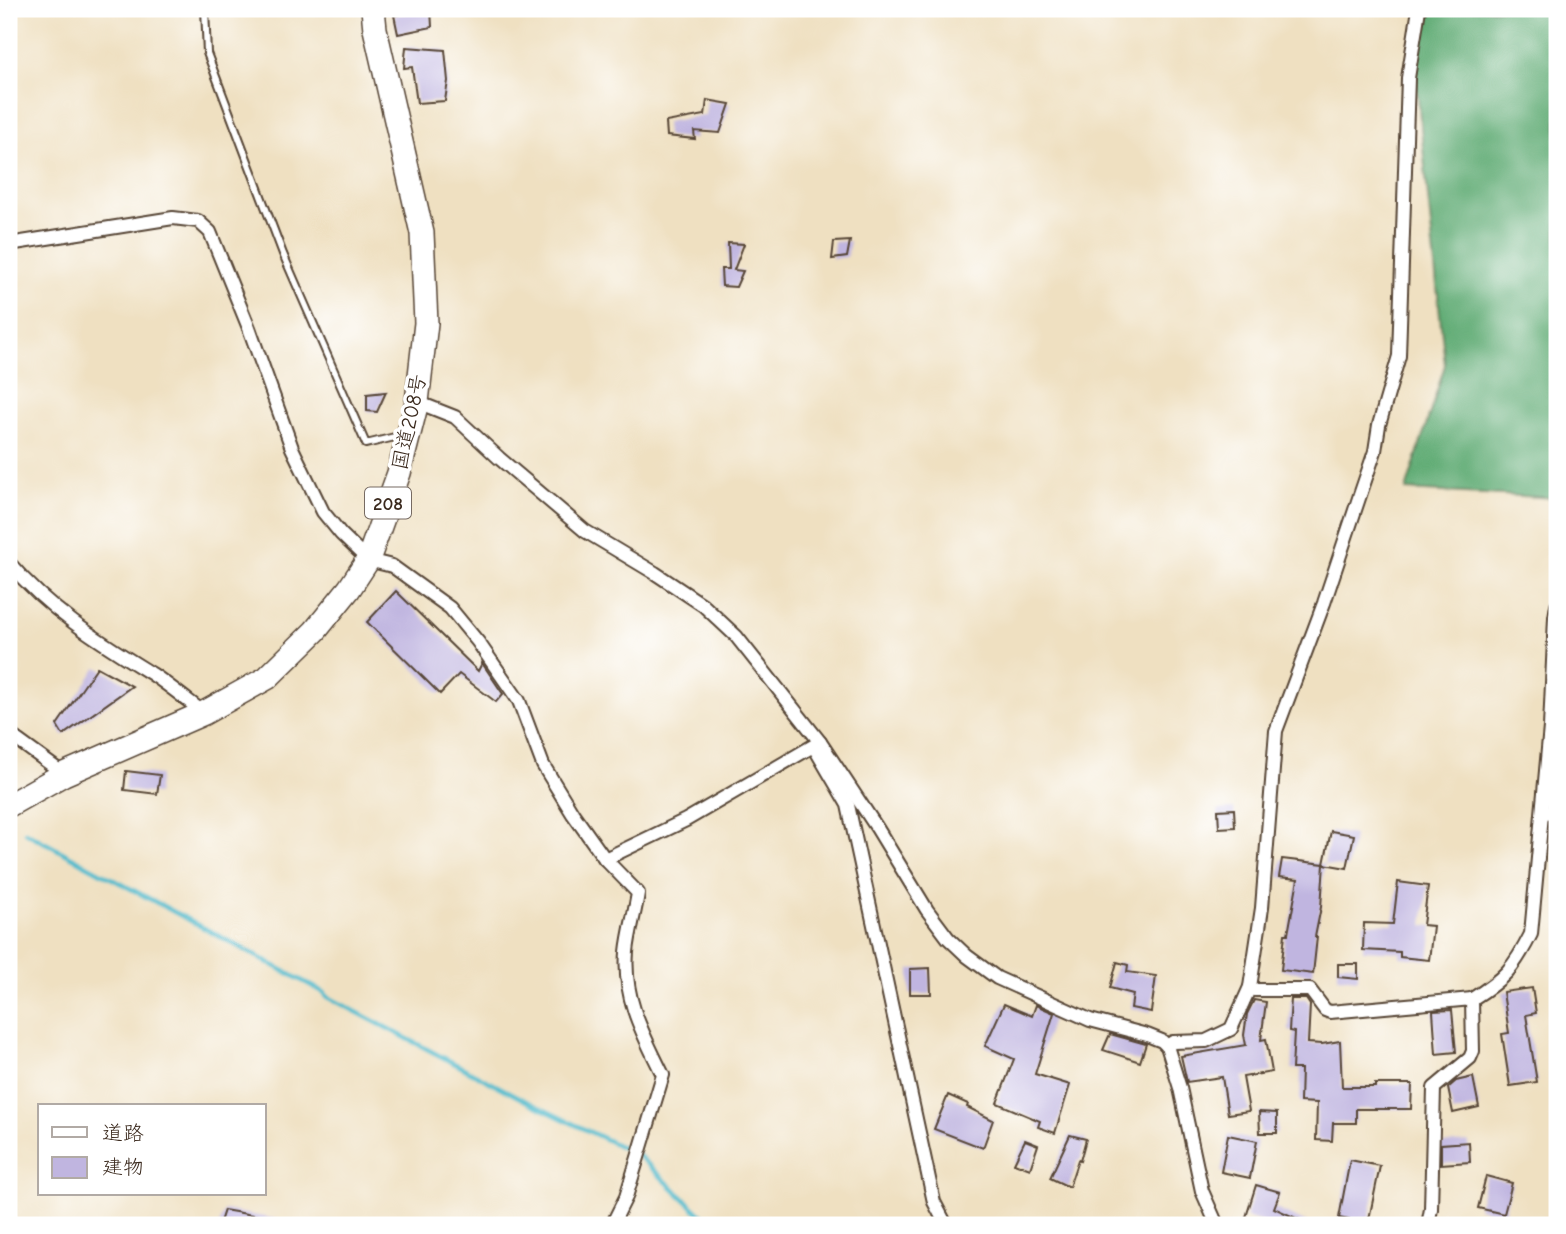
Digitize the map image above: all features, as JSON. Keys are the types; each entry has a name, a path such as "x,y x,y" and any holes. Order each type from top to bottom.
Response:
{"highway":[{"name":"国道208号","path":"9,805 64,774 204,713 267,678 315,631 368,559 399,473 417,402 426,323 422,233 373,16"}],"street":[{"path":"1167,1046 1173,1042 1206,1041 1231,1028 1250,987 1262,908 1276,731 1360,498 1399,356 1407,90 1419,9"},
{"path":"9,244 173,218 198,221 210,232 292,448 323,512 341,534 368,559 392,566 450,608 478,642 519,701 543,765 573,814 605,859 638,893 627,954 627,979 635,1018 663,1074 626,1198 611,1225"},
{"path":"417,402 455,416 499,458 585,531 703,605 736,636 870,817 927,910 948,938 967,956 997,978 1090,1020 1147,1035 1167,1046 1180,1088 1202,1191 1217,1225"},
{"path":"9,563 32,591 59,612 113,651 155,676 204,713"},
{"path":"1250,987 1255,990 1310,990 1325,1010 1330,1012 1472,999 1496,984 1517,962 1531,934 1550,727 1557,605"},
{"path":"9,734 64,774"},
{"path":"605,859 686,820 817,745"},
{"path":"817,745 848,805 934,1202 946,1225"},
{"path":"1543,813 1557,812"},
{"path":"1428,1225 1431,1209 1434,1088 1471,1058 1474,1051 1472,999"}],"lane":[{"path":"205,9 207,52 283,254 366,444 409,434"}],"green space":[{"path":"1433,9 1557,9 1557,498 1406,490 1445,365 1413,49"}],"building":[{"path":"431,9 432,27 398,34 394,15"},
{"path":"406,47 445,50 448,81 445,101 417,103 412,67 404,68"},
{"path":"707,100 730,104 720,133 694,131 695,139 667,136 666,122 705,115"},
{"path":"850,241 847,257 832,259 834,242"},
{"path":"728,243 744,244 734,270 743,271 736,287 722,286 721,269 729,269"},
{"path":"386,392 377,412 367,411 367,394"},
{"path":"396,591 478,671 482,663 503,694 496,702 459,674 440,694 367,622"},
{"path":"97,667 132,686 63,735 57,725"},
{"path":"126,771 160,775 157,794 124,790"},
{"path":"1234,809 1235,827 1219,828 1218,810"},
{"path":"1331,831 1354,835 1347,868 1324,864"},
{"path":"1282,859 1324,864 1313,974 1281,970 1285,934 1288,934 1298,879 1279,877"},
{"path":"1398,882 1428,886 1423,925 1433,926 1429,960 1400,957 1400,952 1363,950 1364,923 1393,924"},
{"path":"1117,962 1128,965 1127,972 1156,976 1151,1012 1131,1008 1133,994 1110,988"},
{"path":"1338,964 1358,964 1358,979 1338,977"},
{"path":"930,968 931,994 910,994 910,969"},
{"path":"1532,988 1536,1013 1526,1015 1537,1082 1510,1086 1502,1034 1509,1033 1503,992"},
{"path":"1291,999 1306,999 1310,1005 1308,1043 1340,1041 1342,1087 1412,1084 1411,1109 1356,1109 1356,1123 1333,1123 1332,1141 1316,1140 1317,1103 1300,1102 1301,1069 1292,1069 1294,1032 1289,1031"},
{"path":"1254,1000 1266,1002 1261,1040 1266,1039 1272,1072 1243,1077 1249,1111 1228,1114 1222,1077 1187,1082 1181,1056 1246,1045 1244,1035 1247,1014"},
{"path":"1004,1004 1032,1016 1036,1005 1054,1013 1035,1074 1070,1085 1055,1133 1038,1127 1040,1121 997,1103 1014,1059 985,1046"},
{"path":"1452,1010 1456,1052 1436,1054 1433,1011"},
{"path":"1110,1034 1146,1044 1140,1062 1103,1050"},
{"path":"1473,1077 1479,1107 1453,1113 1448,1088 1456,1081"},
{"path":"948,1095 993,1120 983,1148 934,1129"},
{"path":"1259,1112 1277,1113 1277,1133 1260,1133"},
{"path":"1070,1135 1086,1139 1069,1187 1050,1178"},
{"path":"1228,1135 1257,1141 1250,1178 1221,1172"},
{"path":"1025,1140 1038,1145 1030,1169 1014,1163"},
{"path":"1469,1142 1470,1162 1441,1164 1441,1144"},
{"path":"1350,1160 1380,1166 1368,1224 1339,1218"},
{"path":"1486,1176 1512,1183 1504,1214 1478,1208"},
{"path":"1256,1185 1280,1192 1274,1208 1311,1225 1271,1225 1246,1217"},
{"path":"224,1210 275,1219 275,1225 219,1225"}],"waterway":[{"path":"25,832 325,993 326,996 528,1102 638,1155 712,1225"}]}
